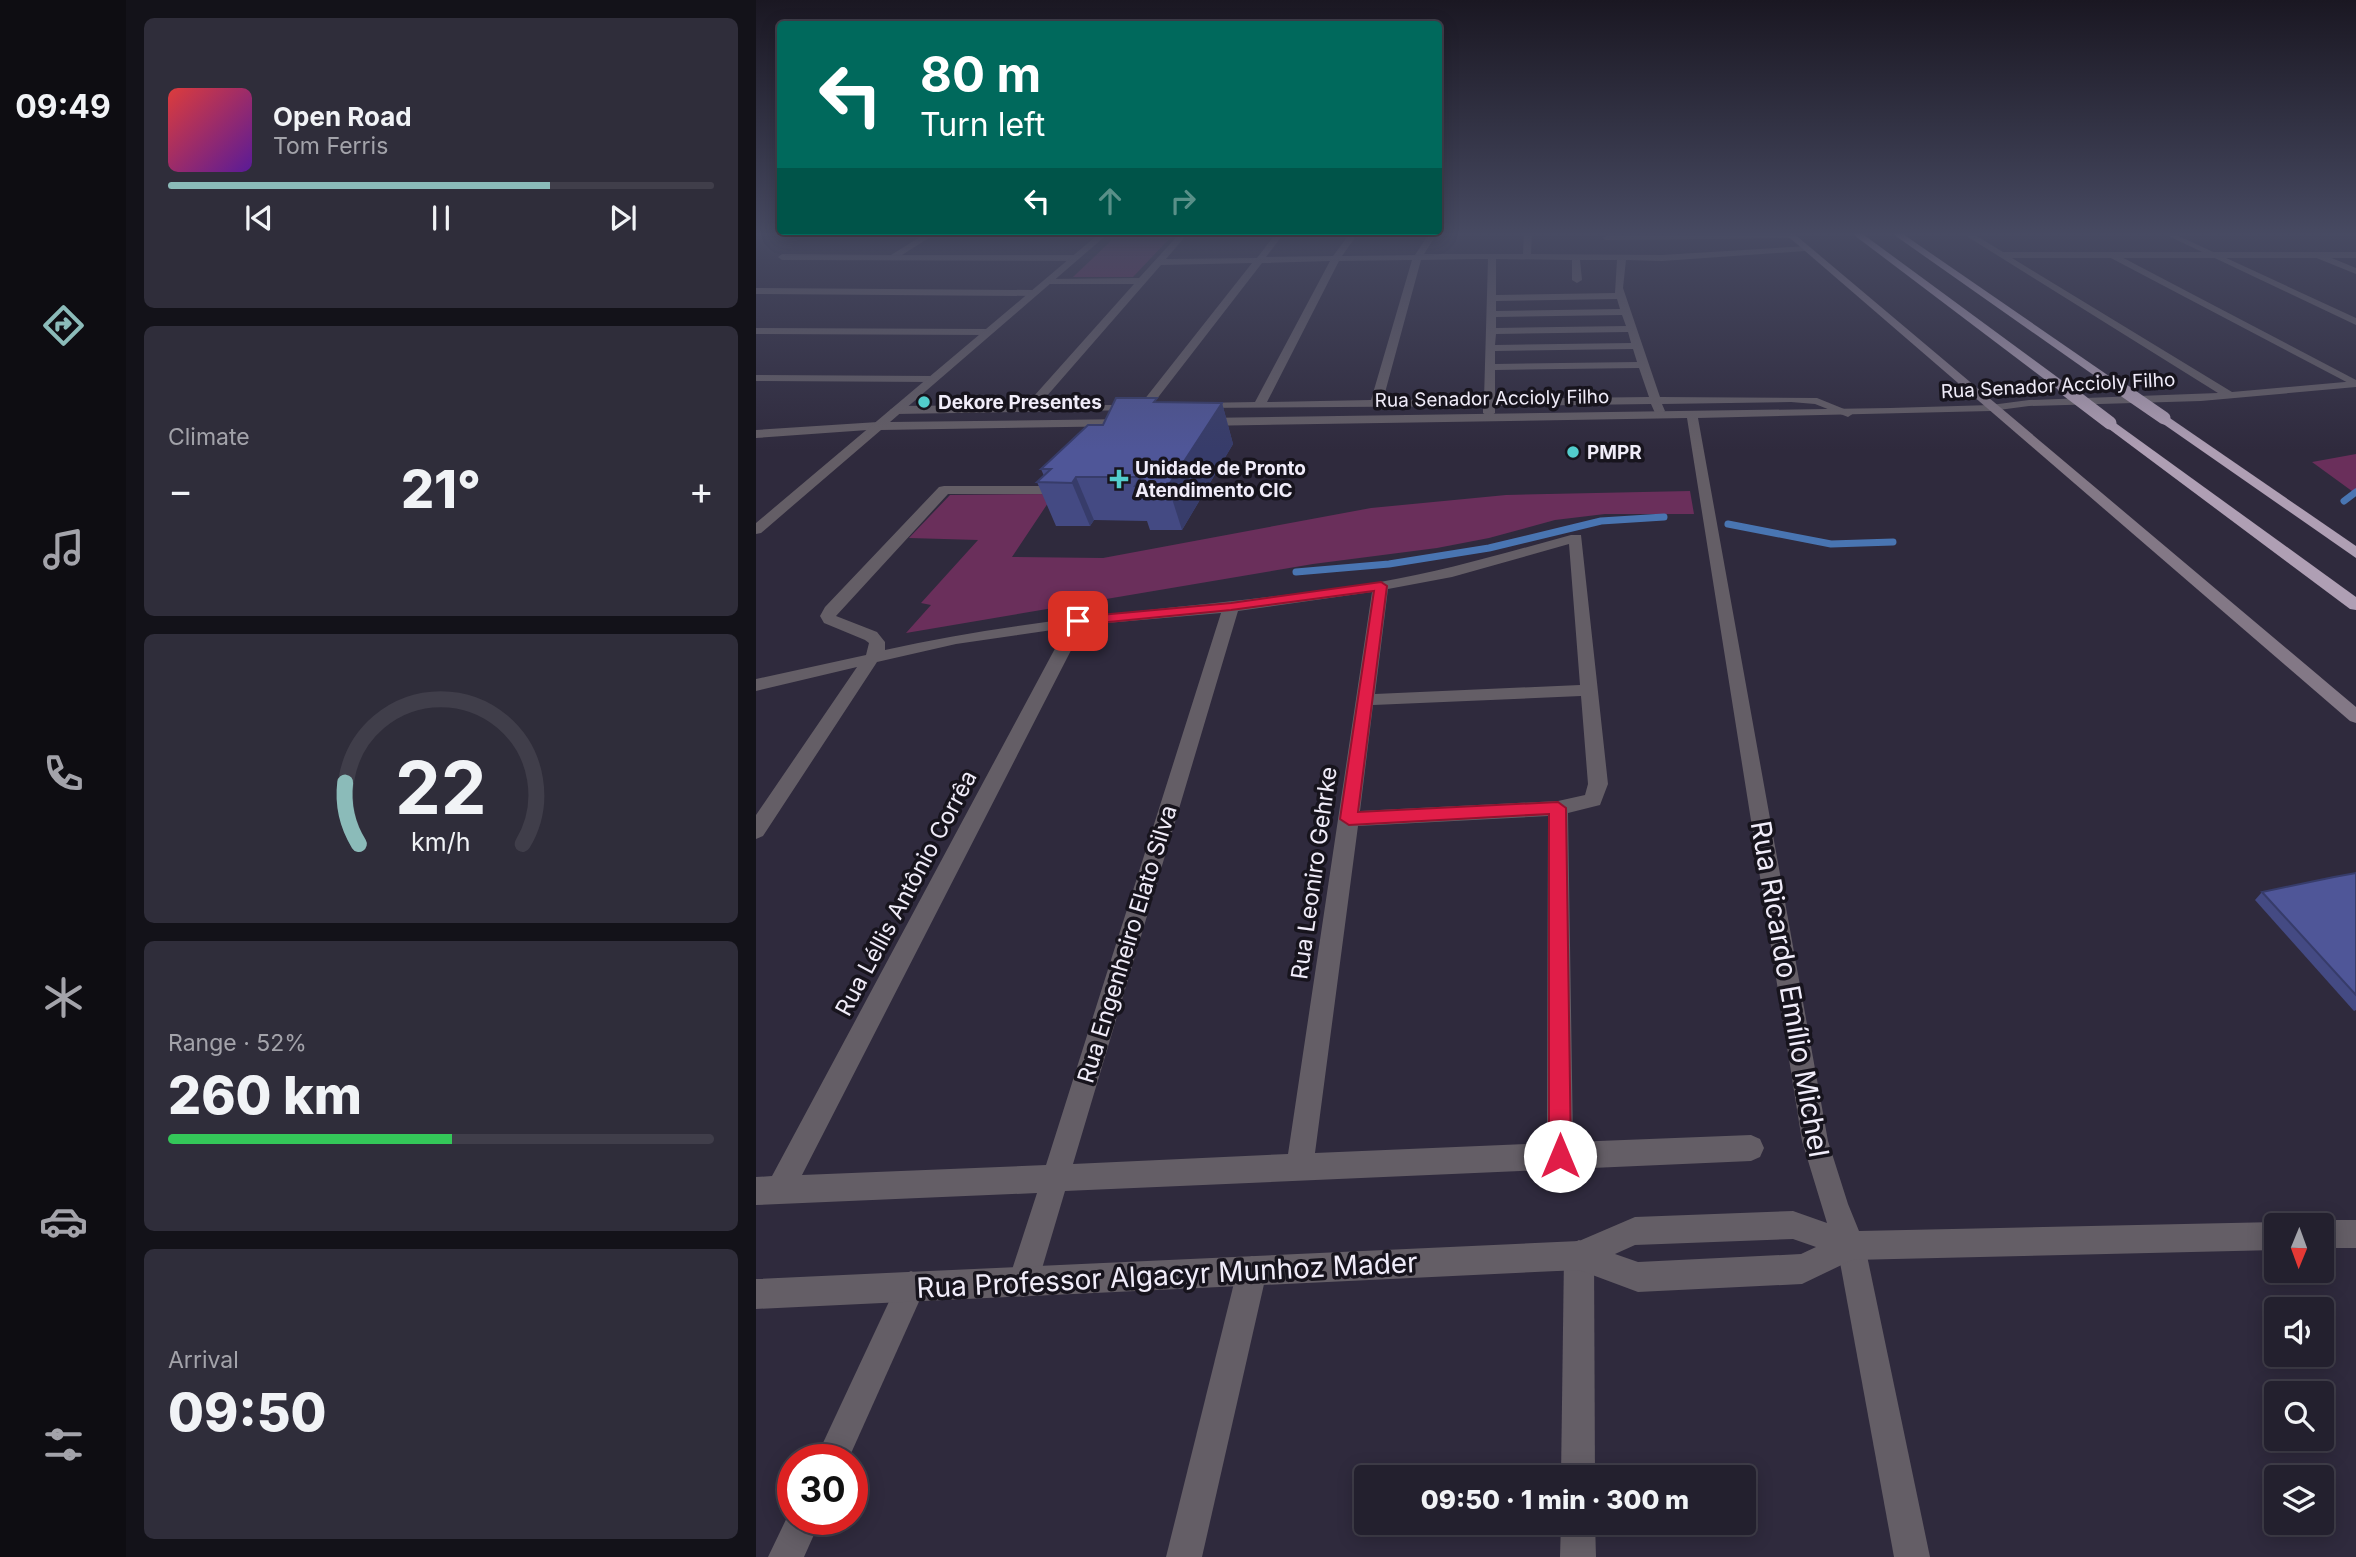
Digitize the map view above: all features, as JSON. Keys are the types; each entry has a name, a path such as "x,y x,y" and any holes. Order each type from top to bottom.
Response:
{"highway":[{"path":"1951,305 2356,606"},
{"path":"1999,305 2356,552"}],"main road":[{"path":"1871,305 2356,717"}],"street":[{"path":"759,524 1020,305"},
{"path":"1029,409 1121,305"},
{"path":"756,434 878,426 1138,422 1224,305"},
{"path":"1259,406 1312,305"},
{"path":"1376,404 1404,305"},
{"path":"1489,418 1491,305"},
{"path":"1624,305 1660,415"},
{"path":"2081,305 2229,395"},
{"path":"2206,305 2356,384"},
{"path":"2319,305 2356,322"},
{"path":"1491,314 1626,312"},
{"path":"1491,331 1631,329"},
{"path":"756,331 988,332"},
{"path":"1490,348 1637,346"},
{"path":"1490,367 1643,365"},
{"path":"756,378 933,379"},
{"name":"Rua Senador Accioly Filho","path":"1184,422 1848,413 2229,395 2356,384"},
{"path":"1182,407 1805,399 1829,404 1848,413"},
{"path":"896,410 1150,407"},
{"name":"Rua Ricardo Emílio Michel","path":"1692,415 1815,1141 1834,1206 1851,1247 1912,1557"},
{"path":"756,831 874,659 877,642 871,636 836,623 828,616 944,490 1054,490"},
{"path":"756,685 944,641 1078,621 1231,607 1381,586 1452,572 1576,538 1597,792 1593,800 1558,808 1349,819"},
{"name":"Rua Leoniro Gehrke","path":"1300,1167 1381,586"},
{"name":"Rua Engenheiro Elato Silva","path":"1023,1282 1231,607"},
{"name":"Rua Léllis Antônio Corrêa","path":"768,1190 1078,621"},
{"path":"1365,700 1590,690"},
{"path":"1558,808 1560,1156"},
{"path":"768,1190 1751,1149"},
{"name":"Rua Professor Algacyr Munhoz Mader","path":"756,1294 1579,1255 1635,1231 1793,1225 1851,1247 2264,1236"},
{"path":"2334,1234 2356,1234"},
{"name":"Rua Professor Algacyr Munhoz Mader","path":"1579,1255 1638,1277 1802,1269 1851,1247"},
{"path":"1578,1465 1579,1255"},
{"path":"1184,1557 1252,1271"},
{"path":"838,1444 911,1286"},
{"path":"786,1557 796,1535"},
{"path":"1578,1535 1578,1557"}],"shaded area":[{"path":"2356,454 2356,494 2312,462"},
{"path":"1690,491 1694,514 1605,514 1555,520 1489,538 1437,548 1313,564 906,633 931,605 921,603 978,540 909,538 950,495 1054,494 1012,557 1103,558 1371,508 1506,495"}],"building":[{"path":"1116,398 1157,398 1154,402 1222,403 1168,486 1135,486 1141,477 1076,477 1072,483 1037,482 1051,469 1041,469 1088,425 1103,425"},
{"path":"2356,873 2356,995 2262,892"}],"waterway":[{"path":"2344,501 2356,492"},
{"path":"1296,572 1389,564 1489,548 1601,521 1664,517"},
{"path":"1728,524 1831,544 1893,542"}],"place":[{"name":"Dekore Presentes","path":"924,402"},
{"name":"PMPR","path":"1573,452"},
{"name":"Unidade de Pronto Atendimento CIC","path":"1119,479"}],"route":[{"path":"1078,621 1231,607 1381,586 1349,819 1558,808 1560,1156"}]}
